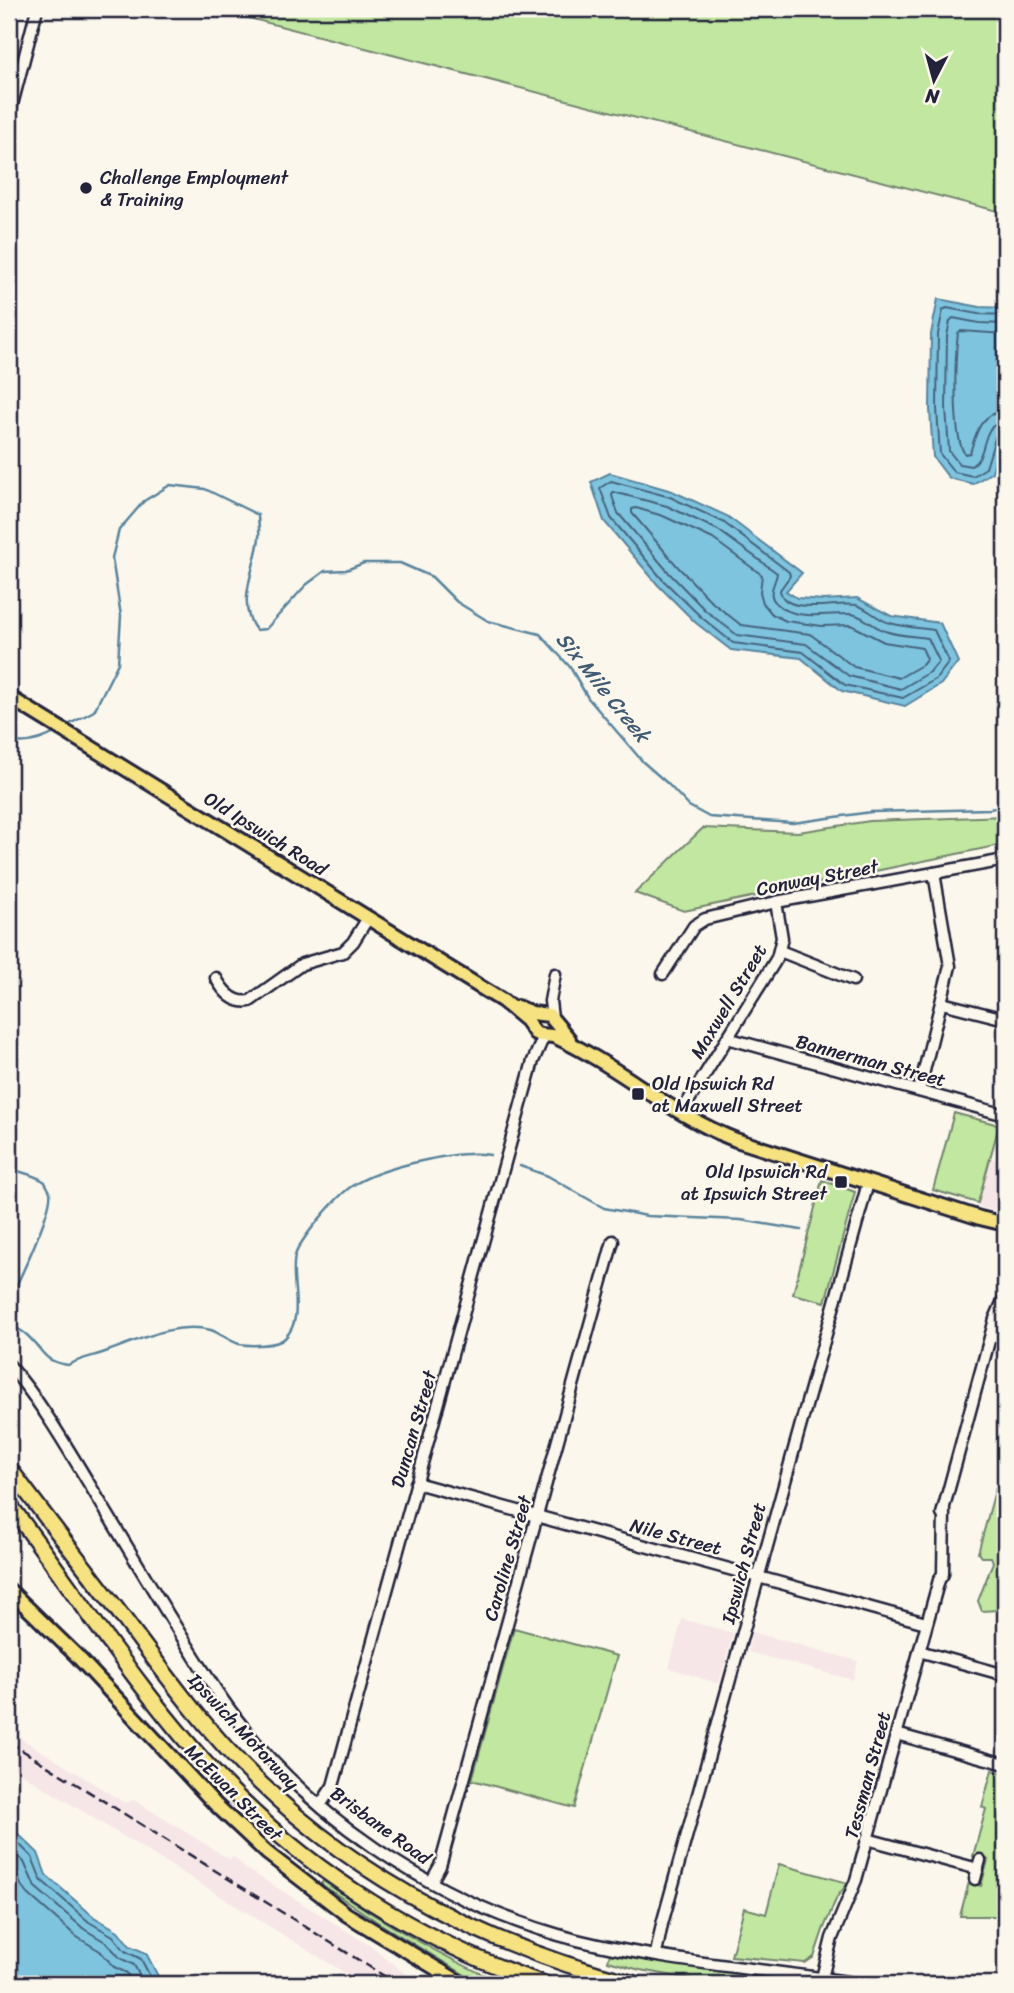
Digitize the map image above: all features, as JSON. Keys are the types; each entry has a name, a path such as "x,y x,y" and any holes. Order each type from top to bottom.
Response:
{"highway":[{"name":"Ipswich Motorway","path":"9,1468 204,1723 256,1779 302,1820 387,1881 470,1928 533,1954 636,1984"},
{"path":"9,1504 171,1721 224,1783 253,1810 317,1864 382,1908 456,1948 545,1984"}],"main road":[{"name":"Old Ipswich Road","path":"9,697 503,1001 547,1017 577,1048"},
{"name":"Old Ipswich Road","path":"503,1001 539,1032 577,1048 700,1124 736,1140 1005,1224"},
{"path":"534,1017 547,1017 553,1029 539,1032 534,1017"},
{"name":"Old Ipswich Road","path":"980,1218 1005,1231"},
{"name":"McEwan Street","path":"9,1590 77,1656 215,1804 267,1853 346,1914 462,1984"}],"street":[{"path":"9,116 37,9"},
{"name":"Conway Street","path":"663,974 698,922 776,902 1005,860"},
{"path":"919,1091 948,979 950,960 933,873"},
{"name":"Maxwell Street","path":"681,1113 780,951 782,938 776,902"},
{"path":"216,978 234,999 250,1001 297,967 343,952 353,942 368,918"},
{"path":"780,951 853,980"},
{"path":"547,1017 555,974"},
{"path":"942,1003 1005,1019"},
{"name":"Duncan Street","path":"321,1804 333,1786 505,1166 539,1032"},
{"name":"Bannerman Street","path":"727,1038 1005,1115"},
{"name":"Ipswich Street","path":"656,1954 662,1924 868,1183"},
{"name":"Caroline Street","path":"431,1882 440,1866 613,1241"},
{"name":"Tessman Street","path":"822,1978 830,1946 851,1896 939,1580 939,1523 995,1319 1005,1296"},
{"name":"Tessman Street","path":"992,1334 1005,1307"},
{"path":"992,1334 1005,1340"},
{"name":"Brisbane Road","path":"12,1369 60,1437 218,1692 266,1753 321,1804 371,1844 431,1882 479,1906 534,1927 589,1942 656,1954 861,1984"},
{"name":"Nile Street","path":"416,1483 926,1623"},
{"path":"919,1651 1005,1675"},
{"path":"897,1734 1005,1765"},
{"path":"867,1839 978,1869"}],"shaded area":[{"path":"990,1158 1005,1162 1005,1214 977,1206"},
{"path":"682,1619 733,1633 719,1684 669,1668"},
{"path":"752,1632 858,1661 853,1680 748,1652"},
{"path":"9,1731 125,1803 134,1800 229,1859 234,1857 245,1868 369,1945 418,1984 363,1984 9,1766"}],"green space":[{"path":"214,9 1005,9 1005,213"},
{"path":"1005,816 1005,844 684,911 635,893 703,828 798,832 870,821"},
{"path":"954,1113 999,1125 978,1203 933,1190"},
{"path":"822,1180 855,1192 825,1302 793,1294"},
{"path":"1005,1454 1005,1619 999,1616 998,1610 982,1611 978,1601 993,1562 991,1557 981,1557 978,1553"},
{"path":"514,1628 617,1656 574,1808 472,1780"},
{"path":"992,1770 1005,1774 1005,1916 960,1916 969,1882 981,1886 988,1860 973,1856 986,1809 982,1807"},
{"path":"779,1864 848,1883 837,1897 814,1957 805,1963 731,1956 744,1908 766,1914"},
{"path":"323,1881 411,1937 504,1984 480,1984 379,1923 321,1884"},
{"path":"610,1954 797,1984 720,1984 640,1970 608,1961"}],"water":[{"path":"938,299 980,307 1005,308 1005,427 992,472 973,484 949,478 933,457 930,409 931,334"},
{"path":"610,473 672,491 727,516 802,573 786,591 797,598 857,598 891,616 940,623 958,662 941,684 905,706 842,691 801,658 731,650 696,623 658,585 604,521 591,482"},
{"path":"9,1825 38,1853 46,1875 94,1917 118,1931 130,1946 146,1953 162,1984 9,1984"}],"waterway":[{"name":"Six Mile Creek","path":"66,726 94,711 118,663 121,616 112,558 119,530 144,501 170,485 205,489 258,515 259,538 247,597 247,608 256,630 266,629 306,585 325,571 346,570 364,563 400,563 432,577 457,602 488,621 540,634 570,667 588,698 643,762 689,806 709,817 793,823 871,812 990,809 1005,806"},
{"name":"Six Mile Creek","path":"9,741 34,741 58,731"},
{"path":"9,1324 26,1334 48,1358 68,1365 158,1333 184,1328 211,1330 239,1344 276,1343 285,1338 295,1320 295,1256 320,1218 338,1198 364,1179 399,1167 439,1157 490,1155"},
{"path":"520,1166 548,1176 604,1208 647,1216 741,1220 801,1230"},
{"name":"Six Mile Creek","path":"9,1168 45,1182 50,1192 47,1213 9,1300"}],"railway":[{"path":"9,1742 397,1984"}],"place":[{"name":"Challenge Employment & Training","path":"86,188"},
{"name":"Old Ipswich Rd at Maxwell Street","path":"638,1094"},
{"name":"Old Ipswich Rd at Ipswich Street","path":"841,1182"}]}
